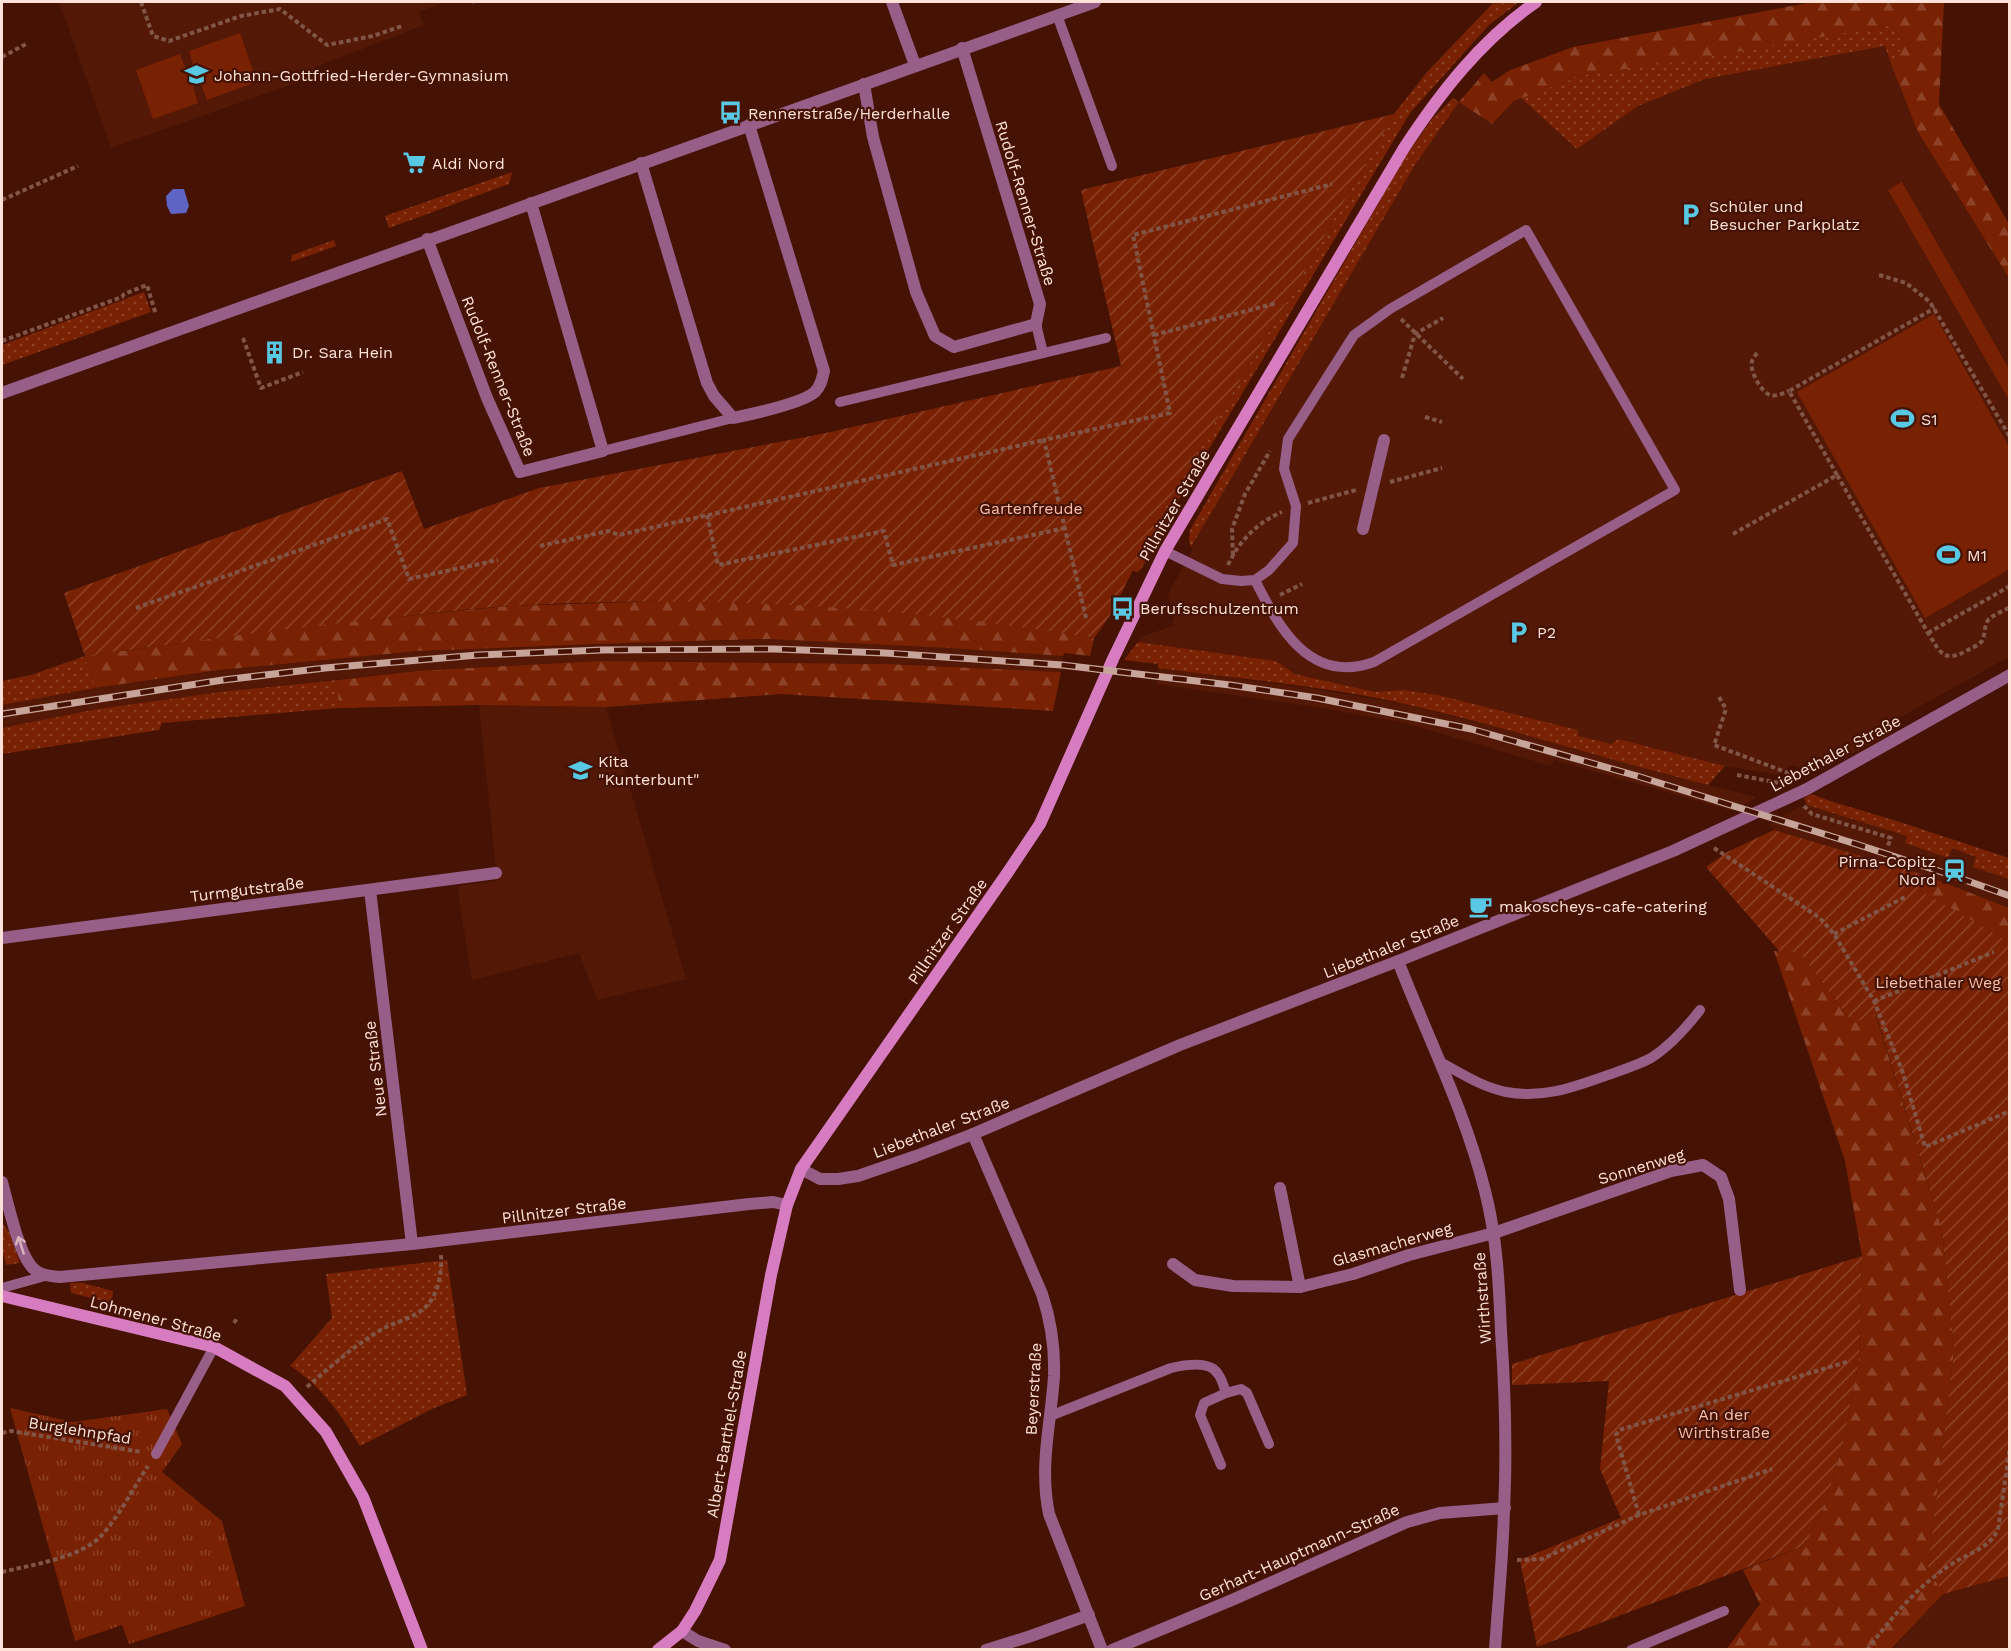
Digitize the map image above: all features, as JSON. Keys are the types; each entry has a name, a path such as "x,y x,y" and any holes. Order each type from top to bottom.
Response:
{"street":[{"path":"892,2 915,65"},
{"path":"2,393 1095,2"},
{"name":"Pillnitzer Straße","path":"45,1276 60,1277 412,1244 749,1204 773,1202 787,1205 801,1169 1040,824 1113,659 1165,551 1398,158 1435,101 1467,63 1497,32 1536,2"},
{"name":"Rudolf-Renner-Straße","path":"962,48 1040,304 1036,324"},
{"path":"864,84 873,138 916,292 935,336 954,347 1036,324"},
{"path":"641,163 707,383 714,396 733,418 773,409 814,393 822,383 824,371 749,125"},
{"path":"531,202 603,451"},
{"name":"Rudolf-Renner-Straße","path":"428,239 487,398 520,472 603,451"},
{"path":"1363,529 1384,440"},
{"name":"Liebethaler Straße","path":"801,1169 820,1179 858,1176 973,1134 1180,1045 1398,961 1701,838 1793,795 2010,675"},
{"name":"Turmgutstraße","path":"2,938 496,873"},
{"name":"Neue Straße","path":"370,890 412,1244"},
{"name":"Wirthstraße","path":"1398,961 1474,1150 1486,1192 1494,1233 1505,1401 1504,1508 1495,1650"},
{"name":"Beyerstraße","path":"973,1134 1049,1315 1054,1353 1043,1476 1045,1495 1049,1514 1102,1650"},
{"name":"Sonnenweg","path":"1494,1233 1671,1171 1702,1165 1721,1177 1729,1199 1740,1290"},
{"path":"2,1182 24,1254 31,1266 45,1276"},
{"path":"1280,1188 1300,1287"},
{"name":"Albert-Barthel-Straße","path":"658,1650 682,1631 695,1611 720,1560 771,1275 787,1205"},
{"name":"Glasmacherweg","path":"1173,1264 1195,1280 1233,1286 1300,1287 1494,1233"},
{"name":"Lohmener Straße","path":"2,1296 214,1347 285,1386 326,1432 363,1497 422,1650"},
{"name":"Gerhart-Hauptmann-Straße","path":"1112,1650 1232,1600 1407,1522 1440,1513 1504,1508"},
{"path":"986,1650 1089,1615"},
{"path":"682,1631 698,1641 725,1650"}],"lane":[{"path":"1057,15 1112,166"},
{"path":"1165,551 1222,579 1255,580 1269,570 1293,543 1296,506 1284,469 1288,439 1354,335 1390,309 1526,230 1675,490 1374,662 1360,667 1346,668 1319,661 1295,646 1255,580"},
{"path":"1036,324 1043,353"},
{"path":"840,402 1106,338"},
{"path":"603,451 733,418"},
{"path":"1440,1062 1480,1085 1507,1092 1536,1095 1567,1090 1651,1058 1670,1044 1700,1010"},
{"name":"Pillnitzer Straße","path":"2,1288 45,1276"},
{"path":"156,1454 214,1347"},
{"path":"1050,1416 1183,1365 1209,1366 1218,1372 1226,1393"},
{"path":"1221,1465 1200,1415 1204,1403 1226,1393 1241,1389 1247,1394 1269,1444"},
{"path":"1631,1650 1724,1611"}],"path":[{"path":"141,2 153,36 169,41 241,16 280,9 327,45 373,36 402,26"},
{"path":"2,57 26,44"},
{"path":"2,200 78,166"},
{"path":"540,546 609,531 619,535 1170,413 1133,235 1332,184"},
{"path":"1879,275 1900,280 1914,288 1935,308 2010,437"},
{"path":"2,341 122,297 124,294 147,285 156,315"},
{"path":"1154,335 1277,303"},
{"path":"1757,352 1752,361 1752,370 1764,390 1773,396 1789,391 1935,308"},
{"path":"1402,378 1415,334 1443,318"},
{"path":"243,338 261,388 303,372"},
{"path":"1789,391 1928,633 1943,655 1958,656 1980,643 1986,624 1991,618 2010,607"},
{"path":"1425,417 1442,422"},
{"path":"1044,440 1086,618"},
{"path":"1222,579 1233,555 1253,530 1270,517 1296,506 1442,468"},
{"path":"1733,534 1837,475"},
{"path":"708,515 718,566 884,531 893,565 1065,528"},
{"path":"136,608 387,519 409,579 498,560"},
{"path":"1284,592 1302,584"},
{"path":"1928,633 2010,586"},
{"path":"1719,697 1726,709 1714,745 1791,774"},
{"path":"1737,775 1783,783 1812,814 1891,837 1887,848"},
{"path":"1701,838 1820,918 1834,934 1874,1000 1902,1070 1925,1147 2010,1111"},
{"path":"1834,934 1905,897"},
{"path":"1874,1000 1994,952"},
{"path":"295,1397 356,1347 384,1328 423,1310 436,1292 442,1267 439,1241"},
{"path":"234,1323 238,1317"},
{"path":"1639,1515 1617,1435 1620,1430 1850,1360"},
{"name":"Burglehnpfad","path":"2,1433 12,1431 156,1454"},
{"path":"1867,1650 1899,1609 1934,1577 1954,1562 1991,1542 1998,1529 2007,1488 2010,1447"},
{"path":"2,1572 62,1558 100,1538 156,1454"},
{"path":"1501,1560 1542,1559 1639,1515 1772,1469"}],"shaded area":[{"name":"Johann-Gottfried-Herder-Gymnasium","path":"59,2 441,2 419,12 424,25 316,67 296,83 111,148"},
{"path":"1886,46 1918,132 2009,278 2009,657 1892,722 1891,734 1821,769 1807,770 1791,765 1778,775 1725,766 1619,739 1613,744 1577,736 1578,730 1438,695 1404,690 1375,692 1295,674 1276,661 1138,642 1141,637 1172,626 1175,612 1167,595 1193,550 1191,547 1416,163 1459,102 1492,124 1514,101 1521,98 1577,149 1638,106 1705,79"},
{"path":"173,189 184,189 189,206 186,213 171,214 166,196"},
{"path":"768,639 1063,656 1061,672 887,664 658,661 598,661 417,671 228,691 97,709 2,728 2,705 95,688 219,670 419,651"},
{"path":"1158,668 1316,689 1403,704 1525,734 1675,777 1757,797 1733,811 1554,760 1551,766 1405,723 1316,707 1156,684"},
{"path":"479,705 606,707 686,979 597,1000 579,953 472,980 457,886 497,881"},
{"path":"1807,805 1907,836 1948,858 1951,848 1977,857 1973,867 2009,879 2009,908 1922,874 1774,830 1769,825 1798,807"},
{"path":"2009,1576 2009,1649 1891,1650 1943,1594"}],"green space":[{"path":"1494,2 1519,2 1489,25 1410,113 1173,509 1142,568 1138,572 1132,571 1171,496 1286,303 1394,114 1427,72"},
{"path":"1813,2 1944,2 1939,104 2009,224 2009,278 1918,132 1893,69 1903,44 1892,25 1694,59 1583,75 1514,101 1492,124 1459,102 1484,73 1492,82 1510,70 1573,47"},
{"path":"1892,25 1903,44 1893,69 1885,46 1705,79 1638,106 1577,149 1521,98 1583,75"},
{"path":"240,33 257,82 207,100 201,84 193,87 198,103 153,119 136,70 180,54 186,70 194,67 189,51"},
{"path":"1453,98 1459,102 1416,163 1191,547 1190,530 1405,157 1433,118"},
{"name":"Gartenfreude","path":"1394,114 1286,303 1171,496 1109,617 1094,638 1022,627 876,611 730,602 657,601 498,607 372,619 85,656 64,593 402,471 424,529 539,488 826,433 1121,366 1081,190"},
{"path":"512,172 509,184 389,228 385,216"},
{"path":"1902,182 2009,369 2009,400 1888,190"},
{"path":"334,240 336,246 291,262 292,255"},
{"path":"144,292 151,312 2,365 2,345"},
{"name":"S1","path":"1934,314 2009,447 2010,569 1925,618 1797,392"},
{"path":"665,601 806,604 890,610 992,622 1094,638 1090,656 768,639 419,651 219,670 95,688 85,656 295,627 509,606"},
{"path":"1138,642 1276,661 1295,674 1375,692 1404,690 1438,695 1578,730 1578,736 1612,744 1618,739 1725,766 1708,785 1405,704 1313,688 1158,668 1158,664 1124,660"},
{"path":"85,656 95,688 2,705 2,681 31,675"},
{"path":"598,661 887,664 1061,672 1053,711 781,694 606,707 479,705 339,708 337,680 417,671"},
{"path":"337,680 339,708 162,723 159,730 2,754 2,728 97,709 228,691"},
{"path":"1811,794 2009,858 2009,879 1973,867 1976,857 1952,848 1948,858 1905,843 1907,836 1807,805 1804,798"},
{"name":"Liebethaler Weg","path":"1774,830 1922,874 1918,889 2009,942 2009,1576 1943,1594 1928,1567 1954,1350 1942,1230 1876,1014 1853,1023 1799,952 1780,952 1706,867 1727,852"},
{"path":"1922,874 2009,908 2009,942 1917,889"},
{"path":"1774,951 1799,952 1853,1023 1875,1013 1942,1230 1954,1350 1928,1567 1943,1594 1891,1649 1726,1650 1760,1604 1743,1570 1804,1546 1820,1517 1844,1439 1859,1358 1862,1256 1845,1161"},
{"path":"2,1222 9,1232 20,1263 6,1265 2,1249"},
{"name":"An der Wirthstraße","path":"1862,1256 1859,1358 1844,1439 1820,1517 1804,1546 1537,1647 1520,1560 1621,1518 1600,1469 1609,1381 1512,1385 1512,1364"},
{"path":"447,1260 467,1395 434,1408 360,1446 338,1412 321,1392 290,1366 332,1318 326,1274"},
{"path":"70,1283 83,1283 113,1291 112,1303 71,1293"},
{"path":"10,1408 73,1422 167,1409 182,1444 162,1472 222,1521 245,1606 129,1644 122,1625 75,1641"}],"railway":[{"path":"2,714 223,680 325,668 478,655 602,650 774,649 885,653 1062,665 1317,698 1471,729 1637,776 1856,844 2010,896"}],"place":[{"name":"Johann-Gottfried-Herder-Gymnasium","path":"196,75"},
{"name":"Rennerstraße/Herderhalle","path":"730,113"},
{"name":"Aldi Nord","path":"414,163"},
{"name":"Schüler und Besucher Parkplatz","path":"1691,215"},
{"name":"Dr. Sara Hein","path":"274,352"},
{"name":"S1","path":"1903,419"},
{"name":"M1","path":"1949,555"},
{"name":"Berufsschulzentrum","path":"1122,608"},
{"name":"P2","path":"1519,632"},
{"name":"Kita \"Kunterbunt\"","path":"580,770"},
{"name":"Pirna-Copitz Nord","path":"1954,870"},
{"name":"makoscheys-cafe-catering","path":"1481,906"}]}
